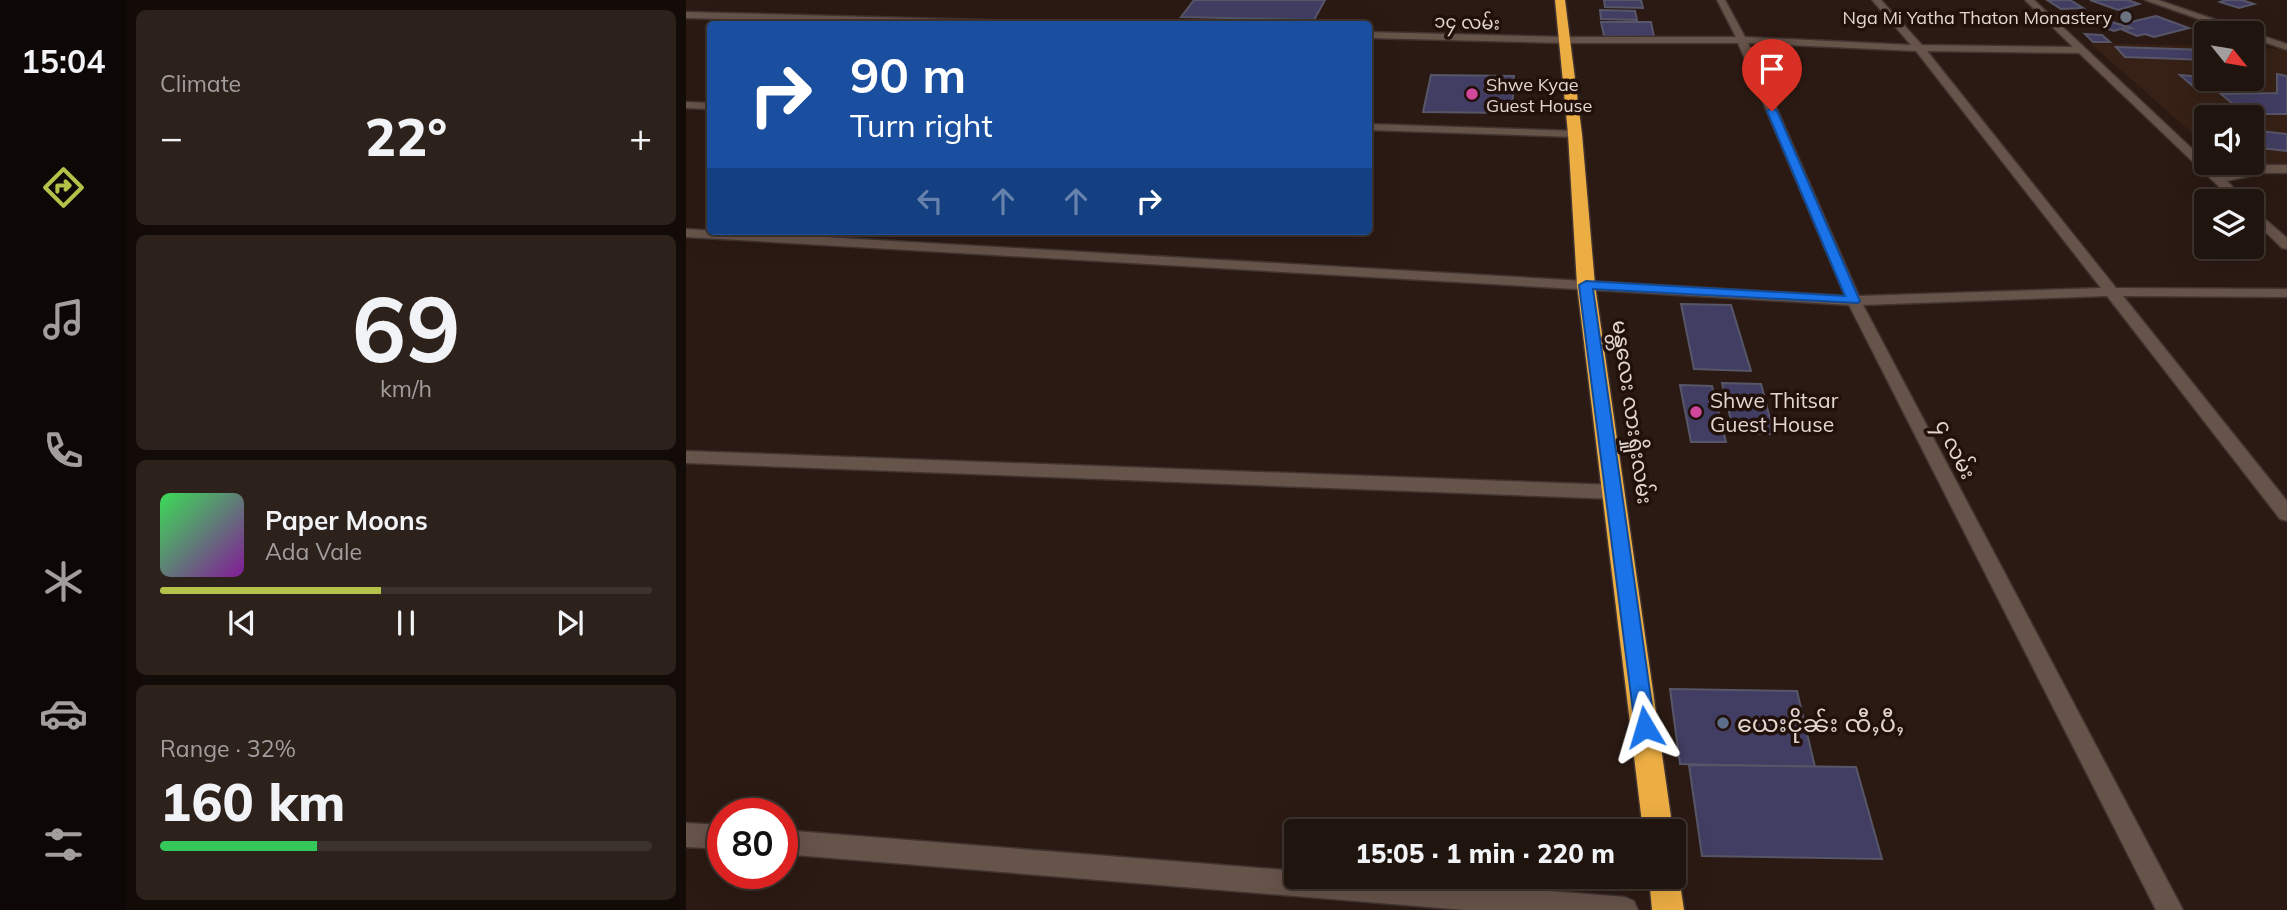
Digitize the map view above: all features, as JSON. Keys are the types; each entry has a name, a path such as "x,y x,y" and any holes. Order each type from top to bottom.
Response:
{"highway":[{"name":"မန္တလေး လားရှိုးလမ်း","path":"1560,0 1575,134 1586,285 1656,819"},
{"path":"1665,889 1668,910"}],"street":[{"name":"၄ လမ်း","path":"1721,0 1742,40 1854,301 2170,910"},
{"path":"1876,0 1919,48 2287,514"},
{"path":"2029,0 2228,189"},
{"path":"2149,0 2211,21"},
{"path":"686,15 907,21"},
{"name":"၁၄ လမ်း","path":"1372,35 1565,40 1742,40 1919,48 2083,50"},
{"path":"2264,39 2287,47"},
{"path":"686,105 707,106"},
{"path":"1372,127 1575,134"},
{"path":"2218,179 2263,169 2287,169"},
{"path":"2264,223 2287,245"},
{"path":"686,233 707,234"},
{"path":"721,235 1854,301 2112,292 2287,293"},
{"path":"686,457 1615,492"},
{"path":"686,835 707,837"},
{"path":"798,843 1625,910"}],"shaded area":[{"path":"2090,43 2194,46 2194,91 2264,91 2264,48 2287,50 2287,169 2264,168 2264,105 2194,105 2194,135"}],"building":[{"path":"1194,0 1325,0 1314,20 1181,17"},
{"path":"1604,0 1641,0 1643,8 1605,7"},
{"path":"2047,0 2070,0 2083,8 2061,9"},
{"path":"2090,0 2128,0 2139,4 2118,10"},
{"path":"2242,0 2254,4 2239,8 2220,2"},
{"path":"1600,10 1635,11 1637,20 1601,19"},
{"path":"2156,16 2189,28 2154,37 2145,34 2137,36 2123,30 2132,28 2122,24"},
{"path":"2098,17 2127,27 2114,31 2084,21"},
{"path":"1601,22 1651,22 1654,37 1604,36"},
{"path":"2085,34 2102,35 2110,42 2093,42"},
{"path":"2116,47 2194,50 2194,60 2125,57"},
{"path":"2277,74 2287,76 2287,114 2264,114 2264,105 2234,105 2221,94 2277,93"},
{"path":"1431,75 1514,76 1512,113 1423,112"},
{"path":"2180,75 2194,76 2194,87"},
{"path":"2264,131 2287,134 2287,151 2264,148"},
{"path":"1681,304 1731,305 1751,371 1694,369"},
{"path":"1722,383 1761,384 1774,434 1734,433"},
{"path":"1680,385 1712,386 1726,442 1691,442"},
{"path":"1670,689 1797,691 1815,767 1680,764"},
{"path":"1689,765 1856,767 1882,859 1702,856"}],"place":[{"name":"Nga Mi Yatha Thaton Monastery","path":"2126,17"},
{"name":"Shwe Kyae Guest House","path":"1472,94"},
{"name":"Shwe Thitsar Guest House","path":"1696,412"},
{"name":"ယေးငိုၼ်း ၸီႇပီႇ","path":"1723,723"}],"route":[{"path":"1645,727 1586,285 1854,301 1772,111"}]}
